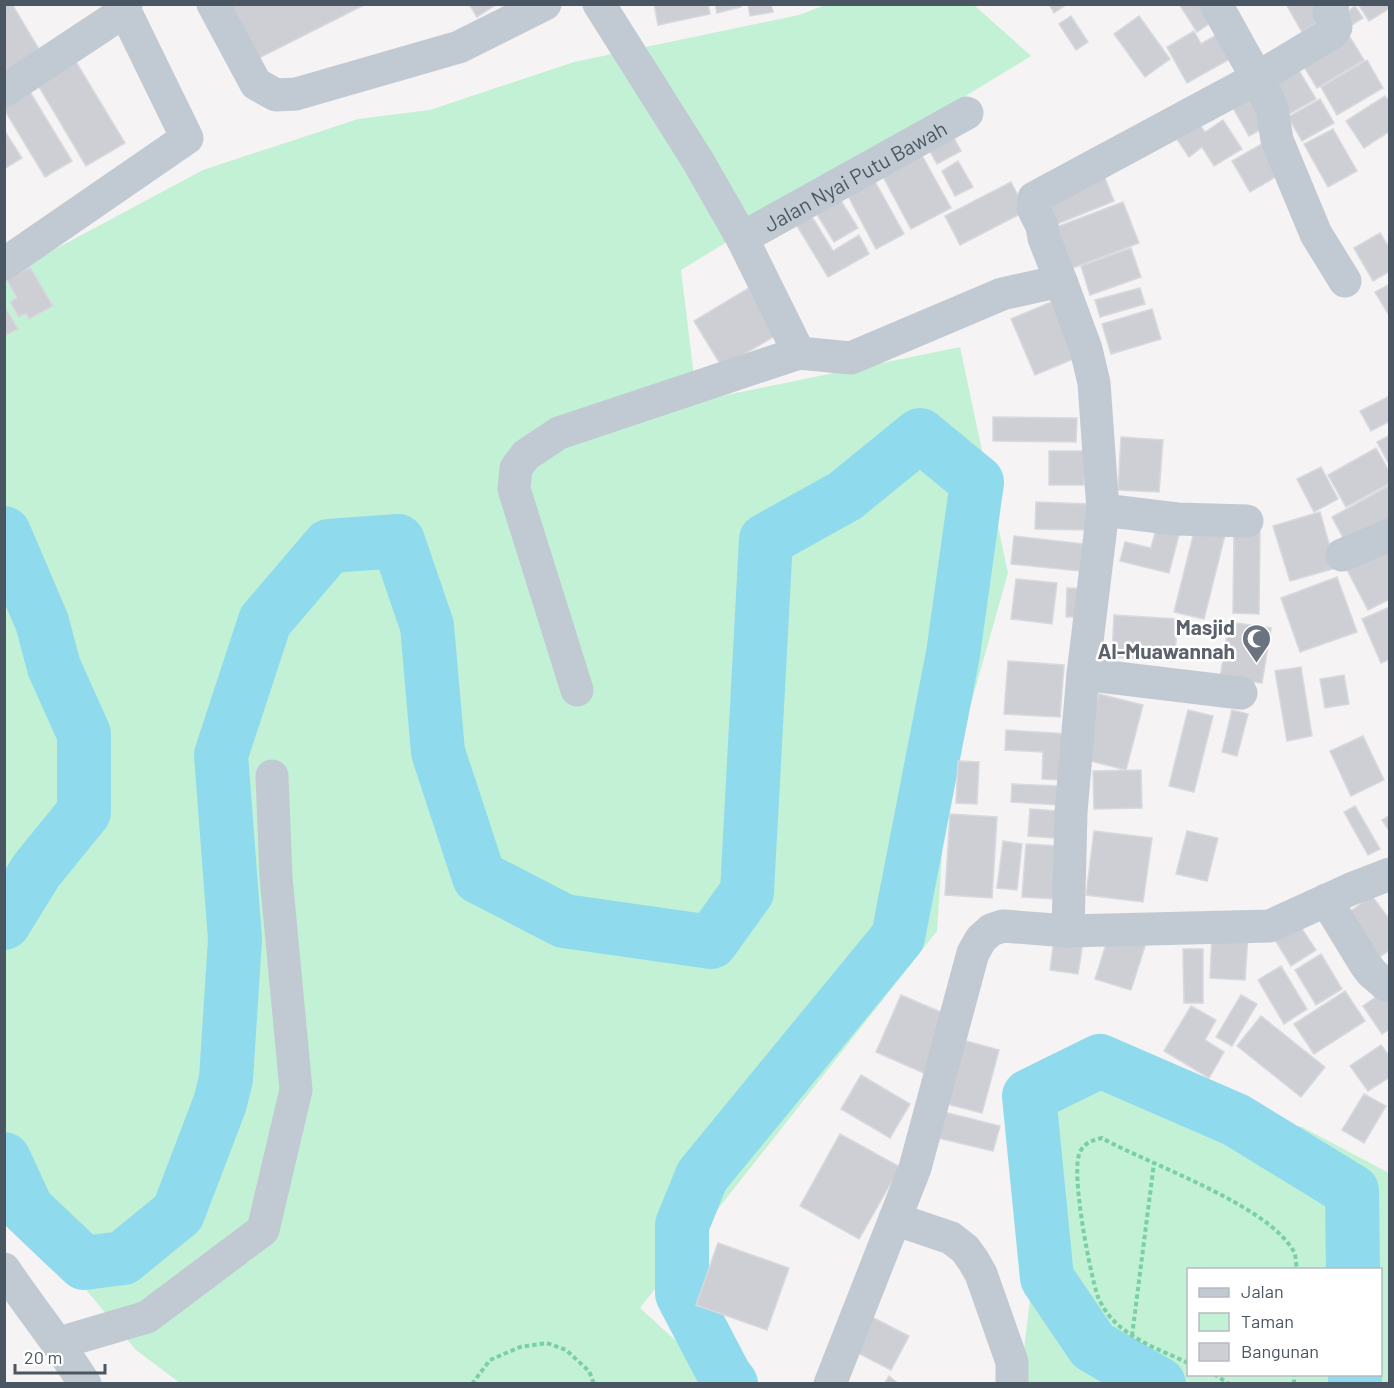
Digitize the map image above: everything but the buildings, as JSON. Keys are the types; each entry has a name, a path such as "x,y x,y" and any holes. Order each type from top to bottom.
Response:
{"street":[{"path":"213,4 256,84 276,96 296,94 459,47 545,4"},
{"path":"599,4 698,161 742,238 798,353"},
{"path":"1216,4 1272,108 1277,140 1316,234 1345,281"},
{"path":"1068,931 1071,812 1083,674 1103,510 1094,383 1086,349 1044,238 1042,226 1033,208 1034,198 1257,78 1332,33 1336,27 1329,13 1333,4"},
{"path":"4,91 125,8 188,138 4,264"},
{"name":"Jalan Nyai Putu Bawah","path":"742,238 967,114"},
{"path":"578,690 514,489 516,468 526,455 559,433 798,353 851,358 1002,294 1047,284 1062,284"},
{"path":"1103,510 1177,519 1247,521"},
{"path":"1342,555 1389,535"},
{"path":"1083,674 1241,693"},
{"path":"59,1343 147,1317 262,1230 296,1090 276,877 272,776"},
{"path":"830,1383 915,1168 973,954 981,939 991,930 1003,926 1068,931 1270,926 1389,874"},
{"path":"1326,900 1365,964 1386,985"},
{"path":"895,1219 951,1238 969,1254 981,1274 1012,1362 1012,1383"},
{"path":"4,1269 59,1343 85,1383"}],"path":[{"path":"1187,1363 1131,1336 1112,1319 1099,1299 1091,1272 1076,1174 1079,1152 1090,1141 1102,1138 1231,1200 1273,1227 1294,1252 1297,1268"},
{"path":"1131,1336 1154,1163"},
{"path":"472,1383 490,1360 520,1347 547,1343 566,1350 589,1371 594,1383"}],"green space":[{"path":"825,5 974,5 1031,56 681,270 697,401 960,347 1008,573 946,792 937,931 640,1308 722,1383 180,1383 136,1350 16,1205 5,1176 5,276 203,170 358,119 430,110 574,62 799,15"},
{"path":"1057,1071 1302,1127 1389,1173 1389,1383 1020,1384"}],"waterway":[{"path":"4,1159 27,1209 84,1263 123,1258 178,1213 220,1103 226,1079 235,939 221,755 265,621 329,546 398,541 427,626 438,752 479,877 564,921 711,942 747,892 766,540 845,496 920,435 977,482 953,654 898,937 702,1176 682,1225 682,1294 731,1384"},
{"path":"4,533 42,622 54,667 84,734 84,812 36,871 4,923"},
{"path":"1159,1384 1093,1346 1047,1278 1029,1096 1100,1061 1236,1120 1352,1191 1353,1268"},
{"path":"1355,1376 1355,1384"}],"place":[{"name":"Masjid Al-Muawannah","path":"1256,664"}]}
